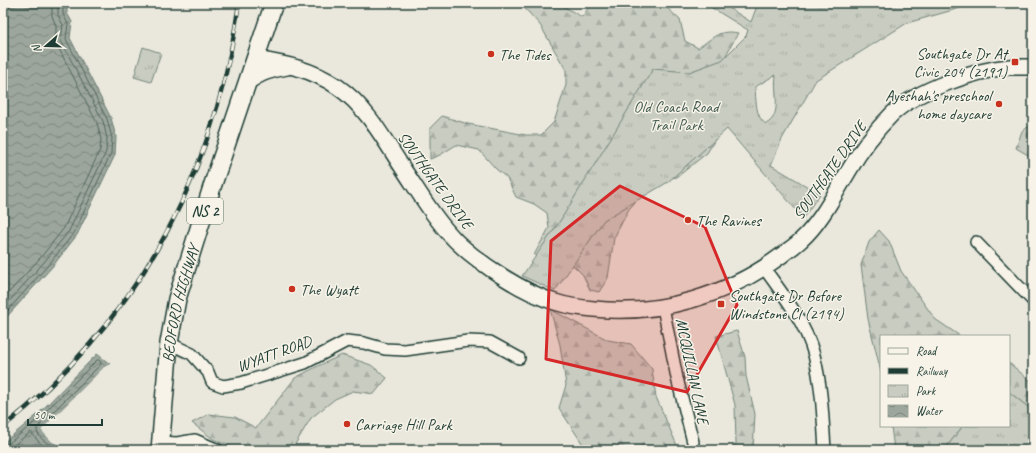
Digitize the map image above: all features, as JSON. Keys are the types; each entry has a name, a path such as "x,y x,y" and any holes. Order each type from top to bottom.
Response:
{"main road":[{"name":"BEDFORD HIGHWAY","path":"166,445 169,343 177,299 212,187 274,3"}],"street":[{"name":"SOUTHGATE DRIVE","path":"255,59 293,66 317,75 339,88 358,105 385,139 403,169 456,241 488,267 513,283 556,303 594,309 625,311 648,310 690,300 734,285 764,268 802,240 821,215 871,138 893,113 910,101 934,88 966,76 1007,67 1033,67"},
{"path":"248,82 259,74 293,66"},
{"path":"976,242 1033,301"},
{"path":"764,268 787,298 802,326 814,355 821,403 825,450"},
{"name":"MCQUILLAN LANE","path":"663,307 677,378 692,442"},
{"name":"WYATT ROAD","path":"169,343 192,354 208,372 212,382 223,386 241,383 305,363 347,341 364,343 385,349 405,350 468,341 490,342 519,358"},
{"path":"166,445 195,440 218,450"},
{"path":"166,445 189,450"}],"highlighted area":[{"path":"620,186 705,227 737,305 687,392 546,359 551,241"}],"green space":[{"path":"520,3 561,3 563,6 582,17 592,3 662,3 680,20 685,41 698,48 721,33 738,33 720,66 716,138 707,153 677,177 654,181 629,209 614,238 608,278 599,292 590,290 583,275 575,267 553,253 545,260 534,255 549,228 547,213 534,204 516,197 507,178 496,169 479,150 456,145 440,155 430,159 430,128 442,116 468,124 526,135 541,135 554,122 566,85 566,70 540,25"},
{"name":"Old Coach Road Trail Park","path":"704,3 721,3 751,22 758,3 978,3 907,23 816,80 782,139 771,165 820,194 803,218 727,129 668,182 604,220 555,291 522,276 560,221 653,69 689,72 722,60 746,36 748,30","holes":["775,75 776,109 771,120 766,124 762,121 758,113 755,87"]},
{"path":"143,47 161,53 151,82 134,77"},
{"path":"1033,124 1033,158 1016,148 1022,131"},
{"path":"879,230 889,241 901,271 935,319 959,335 880,335 880,368 868,319 861,265 869,242"},
{"path":"550,309 608,340 631,344 652,369 656,397 679,450 583,450 582,443 559,408 566,385 560,345"},
{"path":"737,331 745,357 746,376 755,414 753,450 730,450 736,444 735,405 716,336"},
{"path":"342,355 371,365 387,378 374,394 353,391 335,399 311,418 294,446 294,450 238,450 213,439 192,423 209,414 235,417 256,428 295,378"},
{"path":"1010,364 1033,383 1033,411 1010,393"},
{"path":"1010,393 1033,411 1033,450 944,450 962,427 1010,427"},
{"path":"891,427 962,427 944,450 894,450"}],"water":[{"path":"3,3 67,3 67,13 72,22 70,38 111,118 116,137 115,155 77,235 52,267 3,321"},
{"path":"97,354 110,364 104,367 41,430 52,442 70,450 3,450 3,443 36,416"}],"pier":[{"path":"110,364 112,365 105,368 43,430 53,440 72,450 52,442 41,430 104,367"}],"railway":[{"path":"3,427 51,385 94,339 131,290 163,239 190,184 211,126 228,66 239,3"}],"place":[{"name":"The Tides","path":"491,54"},
{"name":"Southgate Dr At Civic 204 (2191)","path":"1015,62"},
{"name":"Ayeshah's preschool home daycare","path":"999,104"},
{"name":"The Ravines","path":"688,220"},
{"name":"The Wyatt","path":"292,289"},
{"name":"Southgate Dr Before Windstone Cl (2194)","path":"721,304"},
{"name":"Carriage Hill Park","path":"347,424"}]}
